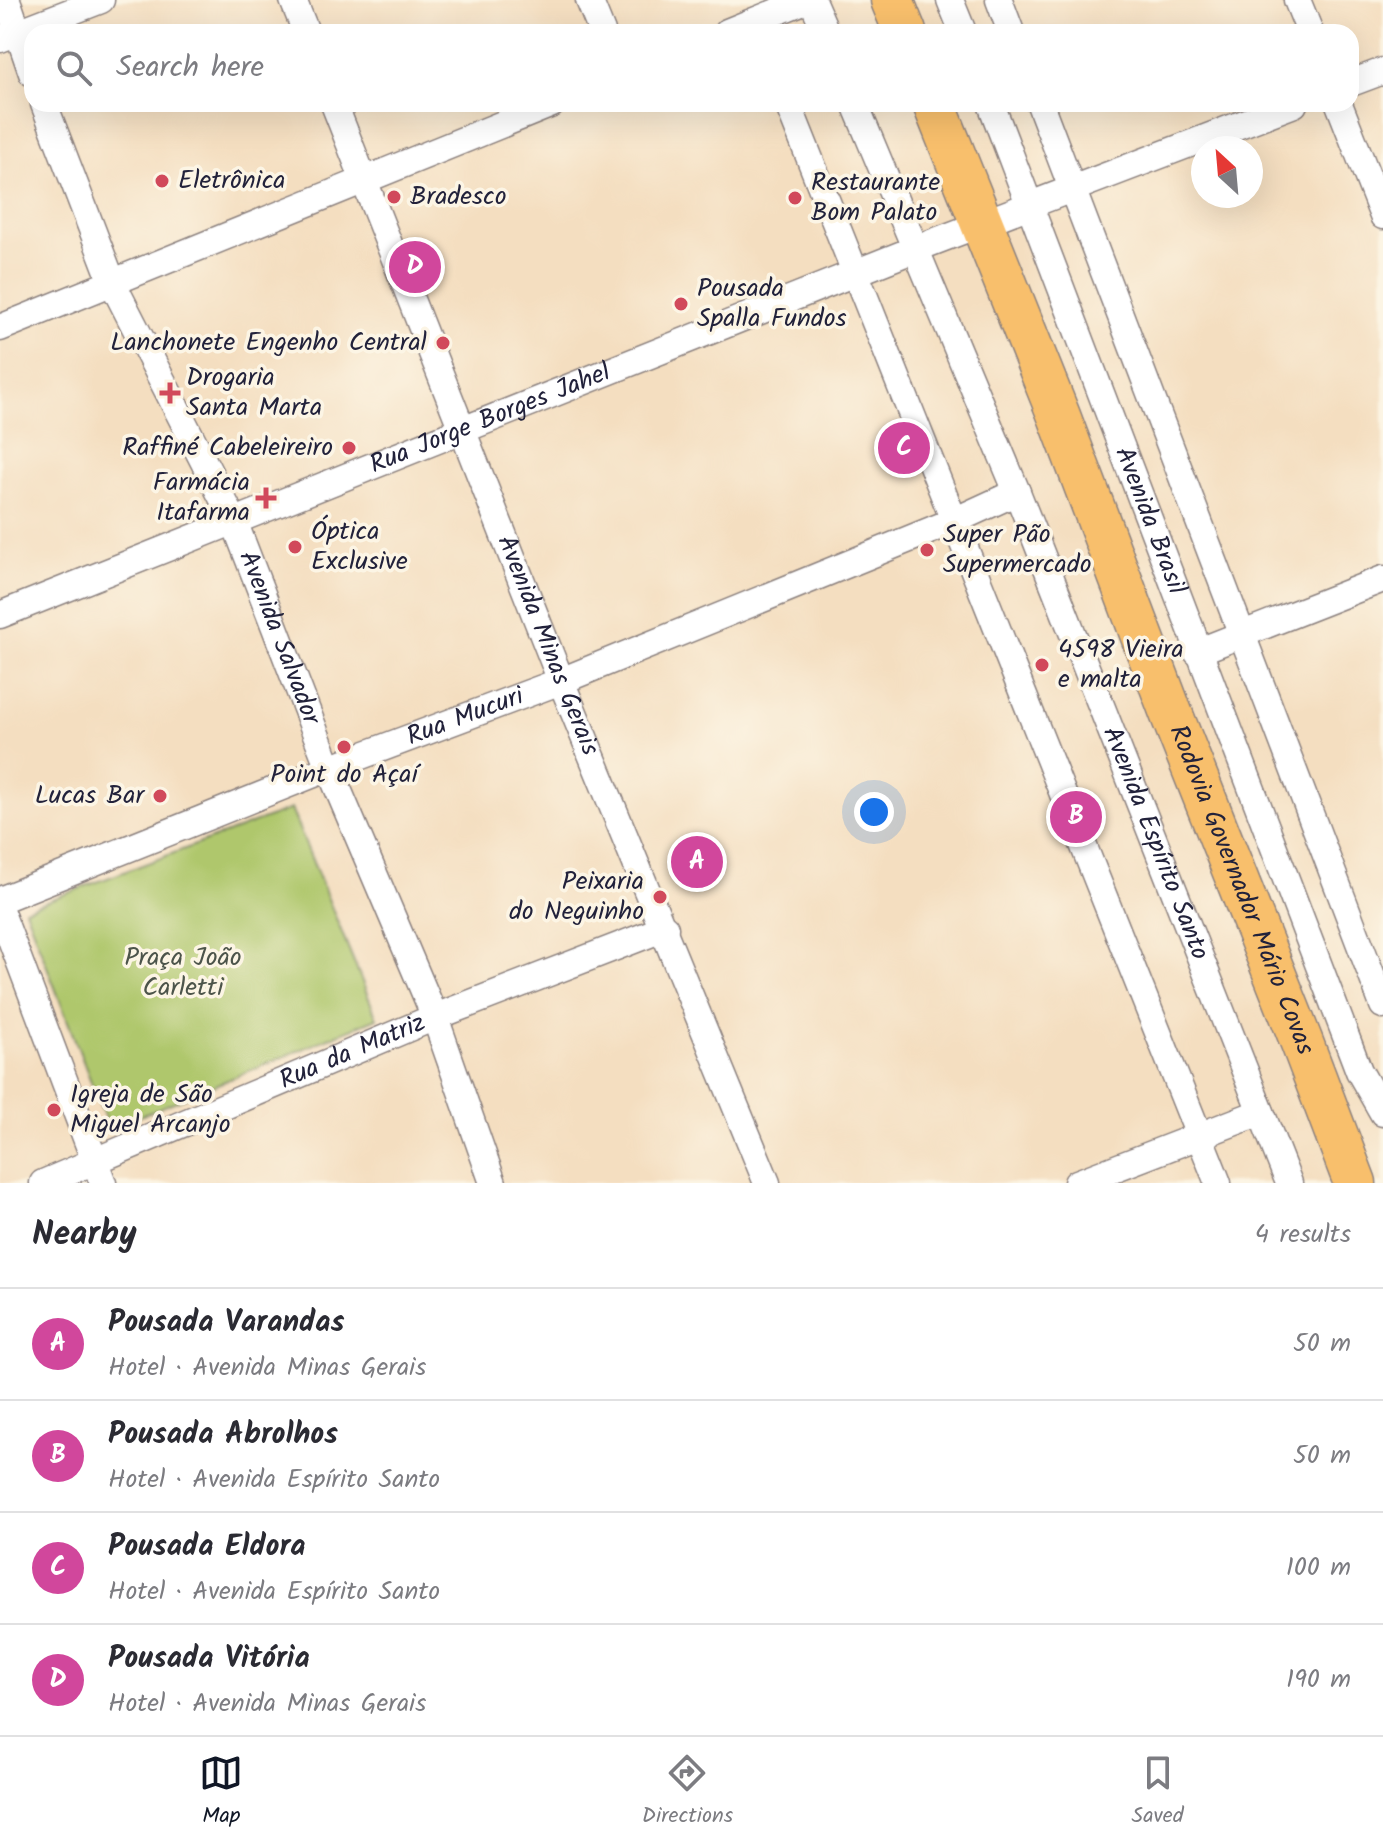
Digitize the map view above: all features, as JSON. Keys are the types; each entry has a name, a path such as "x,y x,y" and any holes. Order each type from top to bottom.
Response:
{"highway":[{"path":"892,0 902,24"},
{"name":"Rodovia Governador Mário Covas","path":"937,112 1059,416 1171,713 1355,1183"}],"street":[{"path":"7,0 8,36 24,61"},
{"path":"39,24 101,0"},
{"path":"293,0 303,24"},
{"path":"589,0 599,24"},
{"path":"753,18 806,0"},
{"path":"812,0 822,24"},
{"path":"950,0 960,24"},
{"path":"999,0 1008,24"},
{"path":"1297,0 1307,24"},
{"path":"1359,80 1383,71"},
{"name":"Avenida Salvador","path":"47,112 113,284 234,521 329,768 435,1017 493,1183"},
{"name":"Avenida Minas Gerais","path":"337,112 561,681 665,928 767,1183"},
{"path":"0,328 532,112"},
{"path":"791,112 1218,1183"},
{"name":"Avenida Espírito Santo","path":"858,112 1017,492 1289,1183"},
{"name":"Avenida Brasil","path":"994,112 1197,652 1371,1067 1383,1113"},
{"name":"Avenida Brasil","path":"1043,112 1383,1005"},
{"name":"Rua Jorge Borges Jahel","path":"0,615 915,249 1273,112"},
{"path":"1342,112 1383,216"},
{"name":"Rua Mucuri","path":"0,900 329,768 561,681 956,520 1017,492"},
{"path":"1197,652 1383,579"},
{"path":"0,910 98,1172"},
{"name":"Rua da Matriz","path":"43,1183 98,1172 435,1017 665,928"},
{"path":"1077,1183 1261,1112"}],"green space":[{"name":"Praça João Carletti","path":"291,809 377,1018 109,1129 25,909"}],"place":[{"name":"Eletrônica","path":"162,181"},
{"name":"Bradesco","path":"394,197"},
{"name":"Restaurante Bom Palato","path":"795,198"},
{"name":"Pousada Vitória","path":"415,267"},
{"name":"Pousada Spalla Fundos","path":"681,304"},
{"name":"Lanchonete Engenho Central","path":"443,343"},
{"name":"Drogaria Santa Marta","path":"170,393"},
{"name":"Raffiné Cabeleireiro","path":"349,448"},
{"name":"Pousada Eldora","path":"904,448"},
{"name":"Farmácia Itafarma","path":"266,498"},
{"name":"Óptica Exclusive","path":"295,547"},
{"name":"Super Pão Supermercado","path":"927,550"},
{"name":"4598 Vieira e malta","path":"1042,665"},
{"name":"Point do Açaí","path":"344,747"},
{"name":"Lucas Bar","path":"160,796"},
{"name":"Pousada Abrolhos","path":"1076,817"},
{"name":"Pousada Varandas","path":"697,862"},
{"name":"Peixaria do Neguinho","path":"660,897"},
{"name":"Igreja de São Miguel Arcanjo","path":"54,1110"}]}
